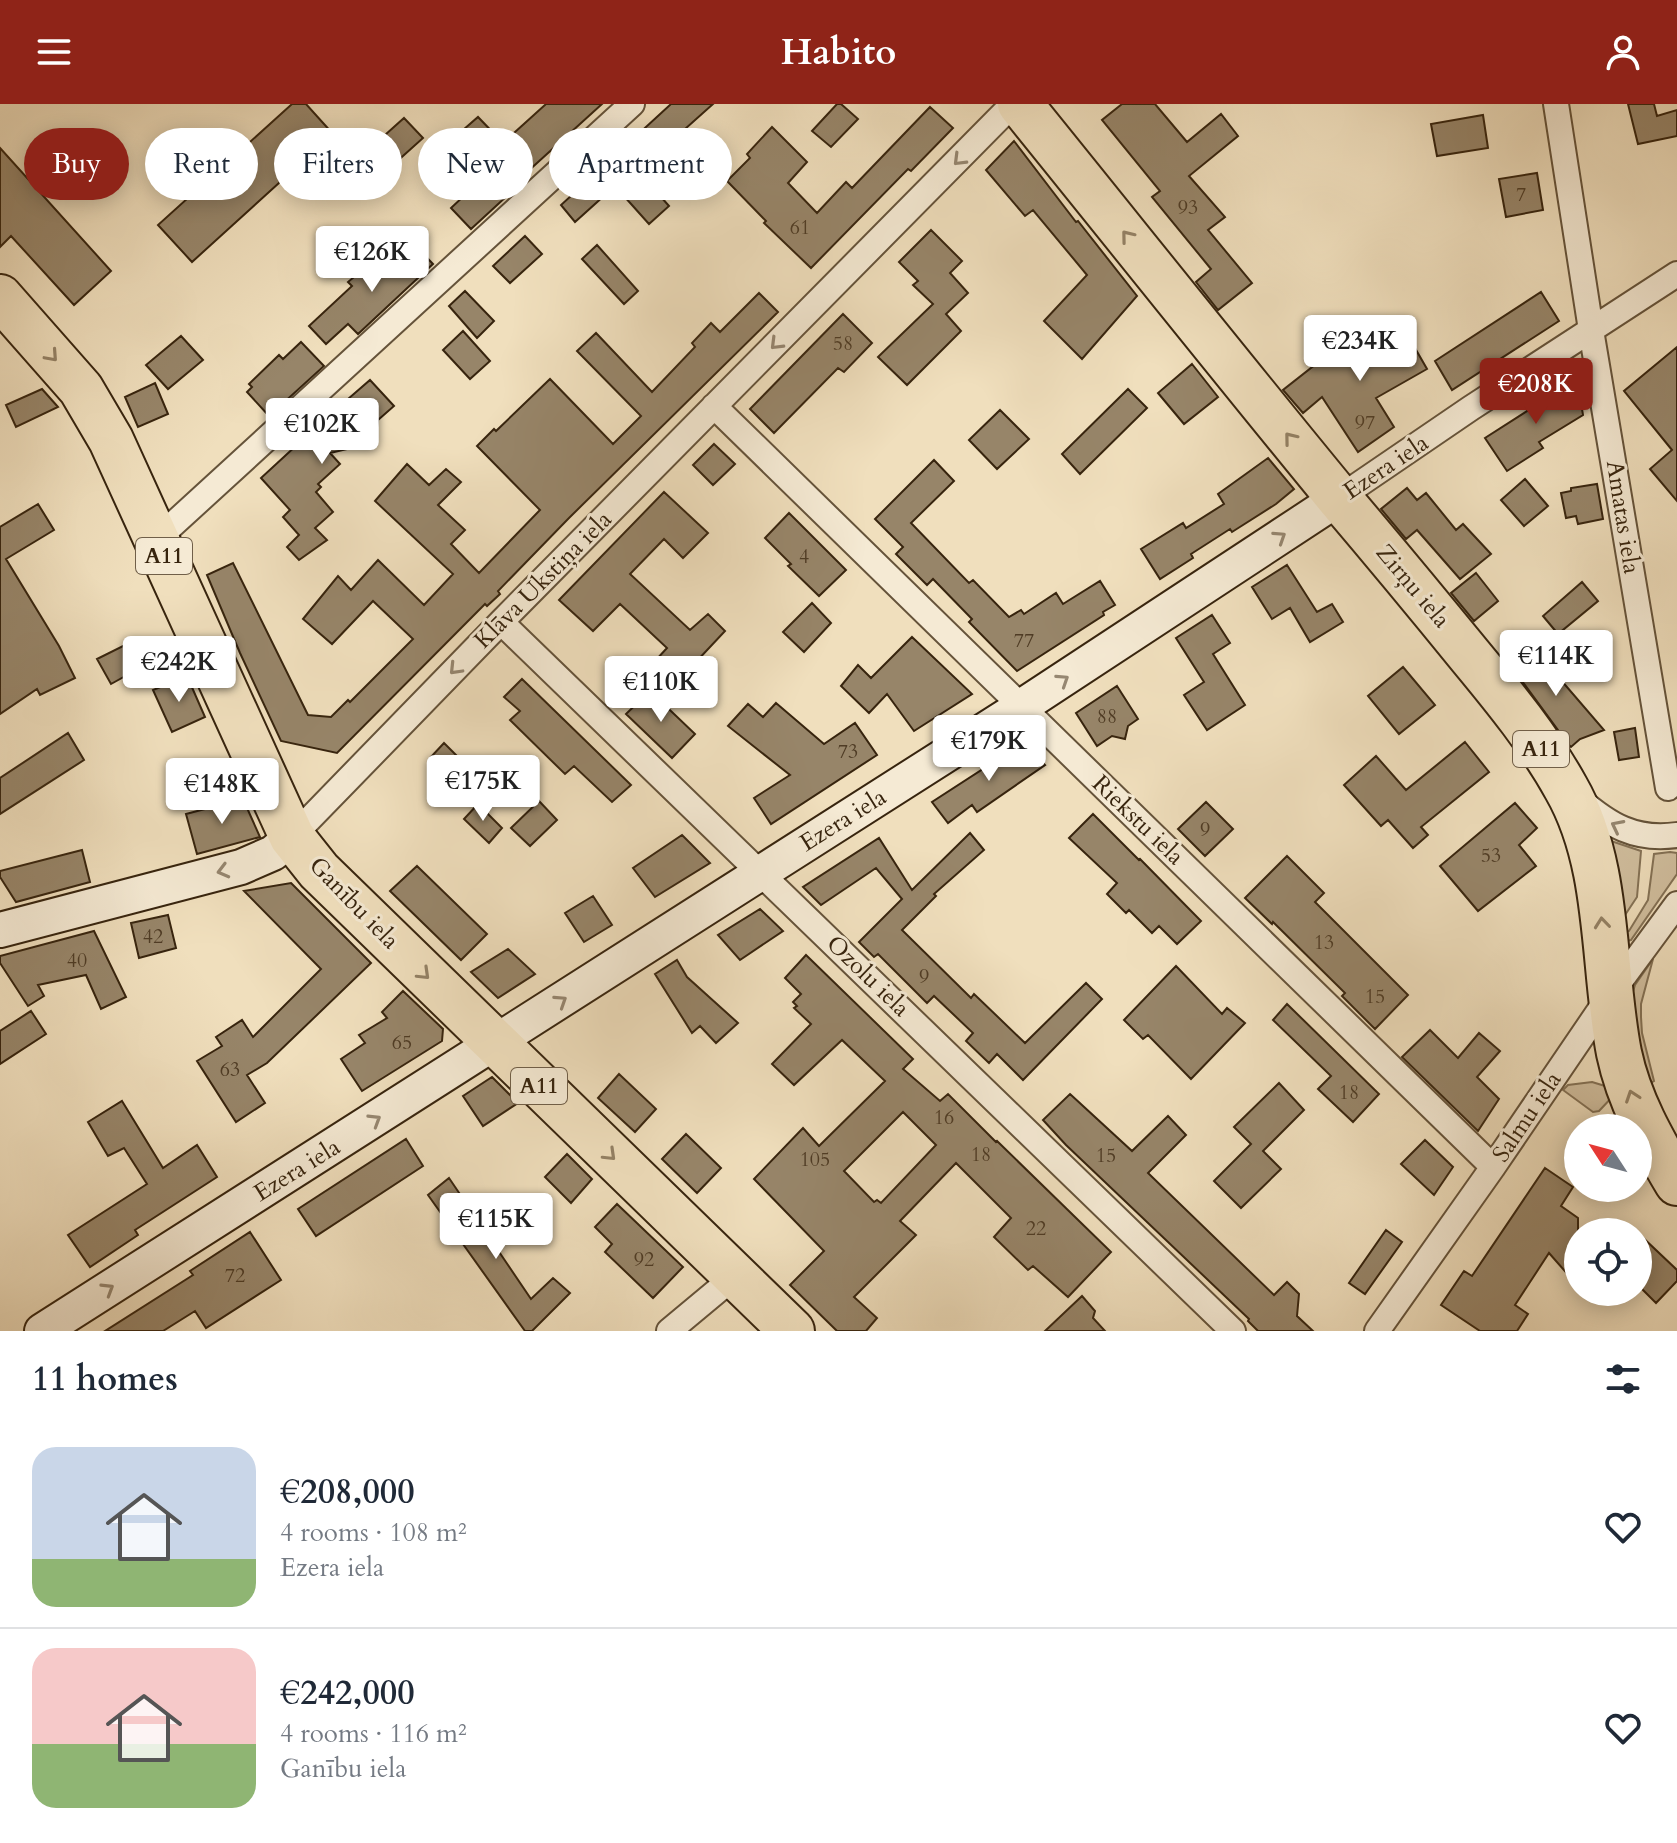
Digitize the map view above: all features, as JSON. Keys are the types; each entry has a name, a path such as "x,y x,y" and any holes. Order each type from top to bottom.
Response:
{"highway":[{"name":"Zirņu iela","path":"1020,104 1516,712 1567,789 1587,834 1599,893 1619,1056 1645,1128 1677,1183"},
{"name":"Ganību iela","path":"0,297 81,389 111,440 292,837 319,871 792,1331"}],"street":[{"path":"156,540 632,104"},
{"name":"Klāva Ukstiņa iela","path":"0,930 241,867 273,853 1013,104"},
{"name":"Amatas iela","path":"1556,104 1668,788"},
{"name":"Ezera iela","path":"42,1331 1021,707 1677,274"},
{"name":"Riekstu iela","path":"714,406 1493,1167"},
{"name":"Ozolu iela","path":"501,622 1233,1331"},
{"path":"1567,789 1614,826 1636,835 1677,835"},
{"name":"Salmu iela","path":"1377,1331 1610,995 1677,904"},
{"path":"669,1331 735,1276"}],"shaded area":[{"path":"1602,838 1641,851 1637,897 1623,918"},
{"path":"1677,853 1677,874 1631,940 1627,941 1619,934 1629,931 1648,900 1654,854"},
{"path":"1653,959 1641,1004 1642,1033 1654,1081 1647,1085 1629,1004 1635,985"},
{"path":"1592,1082 1605,1086 1615,1094 1599,1111 1593,1112 1563,1090 1568,1085"}],"building":[{"path":"292,104 306,104 328,128 274,128 274,188 192,262 158,225 186,200 258,200 258,135"},
{"path":"546,104 602,104 576,128 549,128 549,152 533,167 533,128 520,128"},
{"path":"671,104 713,104 686,128 645,128"},
{"path":"837,104 858,119 831,147 812,131"},
{"path":"1122,104 1155,104 1187,142 1221,114 1238,136 1189,176 1225,217 1208,230 1252,283 1218,310 1196,282 1211,269 1152,197 1160,191 1102,120"},
{"path":"1628,104 1654,104 1657,116 1677,110 1677,136 1638,144"},
{"path":"930,107 953,128 811,268 764,223 766,221 732,186 732,176 750,158 747,154 772,127 807,162 788,183 817,213 846,182 852,188"},
{"path":"1483,115 1488,148 1437,156 1431,124"},
{"path":"478,117 489,128 465,128"},
{"path":"404,118 418,133 418,142 402,157 402,128 393,128"},
{"path":"1014,141 1137,296 1082,359 1044,321 1087,275 1033,210 1025,216 986,170"},
{"path":"0,148 24,175 24,200 47,200 111,271 74,305 11,236 0,247"},
{"path":"1537,173 1543,210 1506,217 1499,179"},
{"path":"460,200 503,200 471,229 451,208"},
{"path":"566,200 599,200 575,222 561,205"},
{"path":"628,200 664,200 669,206 649,224"},
{"path":"931,230 962,261 950,273 968,293 946,314 961,331 907,385 878,357 933,304 913,285 918,281 899,262"},
{"path":"525,236 542,254 510,283 493,266"},
{"path":"411,241 433,264 358,334 348,324 326,344 309,326 352,286 348,282 366,267 373,276"},
{"path":"597,245 638,291 624,304 582,259"},
{"path":"465,291 494,321 477,338 449,306"},
{"path":"1541,292 1559,321 1452,390 1435,361"},
{"path":"759,293 778,312 569,518 498,591 500,594 487,606 485,604 337,753 281,741 207,575 233,563 308,715 331,717 413,639 373,601 332,644 303,619 338,576 351,590 378,560 424,605 453,574 375,501 407,464 429,485 446,469 461,482 438,505 465,530 451,544 479,573 540,510 477,446 494,429 496,431 550,379 613,444 641,416 577,351 596,333 652,392 695,347 692,343 711,323 720,332"},
{"path":"843,314 872,343 844,372 838,368 774,433 750,409"},
{"path":"1400,322 1427,369 1376,398 1394,427 1358,452 1322,397 1303,413 1283,390 1339,346 1345,353"},
{"path":"463,331 490,361 470,379 443,350"},
{"path":"181,336 203,360 168,389 146,365"},
{"path":"301,342 324,366 269,416 247,392 252,387 249,384 279,355 283,359"},
{"path":"1677,347 1677,501 1650,469 1672,450 1624,391"},
{"path":"1192,364 1218,397 1184,424 1158,393"},
{"path":"1577,379 1583,415 1539,442 1543,448 1507,471 1485,438"},
{"path":"370,380 394,406 378,420 376,435 368,444 330,453 340,464 318,484 321,487 316,492 333,512 315,528 327,540 299,560 287,547 299,535 283,517 290,510 261,478 311,432 317,438 354,405 348,399"},
{"path":"155,383 168,414 138,427 125,397"},
{"path":"42,389 58,407 16,427 6,405"},
{"path":"1128,389 1147,408 1080,474 1062,454"},
{"path":"1000,410 1029,439 997,469 969,440"},
{"path":"714,444 735,464 713,485 693,465"},
{"path":"1268,458 1294,489 1232,532 1230,529 1191,554 1193,558 1160,579 1141,549 1183,523 1186,528 1224,504 1218,494"},
{"path":"934,460 954,481 911,523 969,583 973,580 1009,617 1021,610 1024,614 1056,593 1063,604 1100,581 1115,605 1017,671 969,622 972,619 933,579 927,585 896,554 903,547 875,519"},
{"path":"1525,479 1548,506 1524,526 1501,500"},
{"path":"1597,484 1603,519 1578,524 1576,516 1566,518 1561,493 1571,491 1571,488"},
{"path":"1407,488 1417,500 1426,493 1456,530 1463,524 1491,554 1460,579 1417,530 1406,539 1381,509"},
{"path":"664,492 708,533 683,558 664,539 630,574 690,630 708,614 725,631 679,680 656,660 667,648 620,604 593,631 559,600"},
{"path":"38,504 54,530 6,559 75,678 40,695 37,689 0,714 0,527"},
{"path":"789,513 846,570 819,596 765,538"},
{"path":"1287,565 1317,612 1332,604 1343,622 1310,642 1290,608 1272,619 1252,587"},
{"path":"1476,573 1498,601 1474,621 1451,593"},
{"path":"1582,582 1598,601 1558,634 1543,616"},
{"path":"812,603 831,623 804,652 783,632"},
{"path":"1212,615 1230,643 1213,654 1245,705 1207,730 1184,695 1204,682 1176,638"},
{"path":"912,637 972,694 914,731 887,694 869,713 841,686 858,665 871,678"},
{"path":"133,641 145,665 111,684 97,659"},
{"path":"1535,647 1604,730 1580,739 1571,747 1569,745 1511,666"},
{"path":"1403,667 1435,705 1399,734 1368,696"},
{"path":"187,676 205,717 172,732 153,690"},
{"path":"522,679 631,785 612,802 574,766 565,774 510,720 520,711 504,697"},
{"path":"1117,686 1138,719 1128,726 1125,739 1112,736 1097,746 1076,713"},
{"path":"650,691 695,734 672,758 626,714"},
{"path":"776,703 824,744 855,723 877,755 771,824 754,798 790,775 728,726 748,704 763,717"},
{"path":"1635,728 1639,757 1619,760 1614,732"},
{"path":"68,733 84,760 0,814 0,778"},
{"path":"1465,742 1489,772 1421,827 1428,835 1413,848 1388,820 1381,826 1344,785 1376,756 1406,790"},
{"path":"444,743 478,777 464,791 430,758"},
{"path":"1023,743 1045,765 977,812 972,805 948,823 932,802"},
{"path":"243,799 260,837 197,854 186,814"},
{"path":"539,801 557,820 530,846 511,828"},
{"path":"1206,802 1233,829 1205,856 1178,829"},
{"path":"1515,803 1537,828 1519,845 1536,866 1478,911 1440,866"},
{"path":"478,804 502,828 489,843 464,819"},
{"path":"1093,814 1201,921 1177,944 1159,926 1152,933 1129,910 1126,913 1107,894 1117,883 1069,838"},
{"path":"970,833 984,850 934,894 936,896 902,930 971,998 974,994 1025,1043 1086,983 1102,999 1023,1080 997,1054 989,1063 966,1041 973,1033 934,996 927,1003 878,954 874,957 859,942 902,899 876,868 821,905 803,887 879,838 912,890"},
{"path":"682,835 710,863 655,897 633,868"},
{"path":"82,850 90,882 16,902 0,877 0,871"},
{"path":"1287,856 1324,893 1315,902 1408,995 1375,1029 1342,996 1345,993 1245,898"},
{"path":"417,866 487,934 461,960 390,891"},
{"path":"291,883 371,963 267,1063 247,1075 265,1103 236,1122 197,1061 222,1046 216,1037 242,1020 253,1037 321,969 244,891"},
{"path":"593,896 612,925 584,942 565,913"},
{"path":"760,909 783,931 740,960 718,935"},
{"path":"168,915 176,948 139,958 131,923"},
{"path":"94,931 126,997 101,1009 86,975 38,985 44,996 28,1006 0,963 0,956"},
{"path":"508,949 535,974 498,998 471,972"},
{"path":"806,955 913,1059 903,1069 940,1101 948,1094 1111,1252 1068,1297 1033,1266 1028,1270 994,1237 1011,1218 956,1163 900,1221 916,1235 854,1297 877,1318 866,1331 837,1331 790,1285 824,1251 754,1179 803,1128 819,1146 885,1081 842,1040 794,1085 772,1064 811,1024 794,1008 797,1006 793,1002 801,994 785,978","holes":["903,1112 936,1145 881,1203 877,1200 874,1202 844,1171"]},
{"path":"677,960 687,977 738,1023 716,1043 700,1026 692,1033 655,974"},
{"path":"1176,966 1222,1014 1227,1008 1245,1023 1191,1079 1148,1035 1143,1039 1124,1020"},
{"path":"403,991 443,1029 442,1041 362,1091 341,1059 365,1043 359,1035 387,1018 382,1012"},
{"path":"1287,1004 1379,1094 1353,1122 1318,1089 1331,1076 1273,1020"},
{"path":"31,1011 46,1034 0,1064 0,1031"},
{"path":"1430,1030 1458,1058 1479,1033 1500,1051 1477,1077 1499,1099 1478,1131 1402,1057"},
{"path":"619,1074 656,1109 635,1132 598,1098"},
{"path":"492,1077 518,1103 483,1126 463,1096"},
{"path":"1279,1083 1304,1110 1263,1151 1281,1169 1241,1208 1214,1181 1251,1144 1234,1127"},
{"path":"1070,1094 1132,1151 1168,1116 1186,1135 1148,1173 1274,1295 1287,1282 1299,1294 1297,1316 1313,1331 1258,1331 1066,1145 1043,1120"},
{"path":"122,1101 163,1168 197,1145 217,1177 135,1230 138,1235 90,1267 68,1235 147,1184 124,1148 108,1156 88,1122"},
{"path":"686,1134 721,1168 697,1193 662,1159"},
{"path":"406,1139 423,1166 316,1236 298,1209"},
{"path":"1425,1140 1453,1167 1434,1195 1401,1164"},
{"path":"567,1154 592,1179 571,1203 545,1177"},
{"path":"1545,1168 1564,1181 1564,1201 1561,1206 1578,1218 1564,1218 1564,1270 1549,1253 1515,1305 1528,1314 1517,1331 1480,1331 1441,1305 1464,1271 1472,1276"},
{"path":"449,1178 531,1299 553,1278 570,1293 532,1331 525,1331 428,1195"},
{"path":"617,1204 683,1267 653,1298 605,1252 612,1244 595,1227"},
{"path":"1386,1230 1402,1242 1365,1294 1349,1283"},
{"path":"250,1232 281,1280 206,1328 195,1311 163,1331 105,1331 193,1275 190,1271"},
{"path":"1652,1246 1677,1270 1677,1281 1656,1303 1652,1299"},
{"path":"1082,1296 1095,1311 1093,1318 1105,1331 1045,1331"}]}
